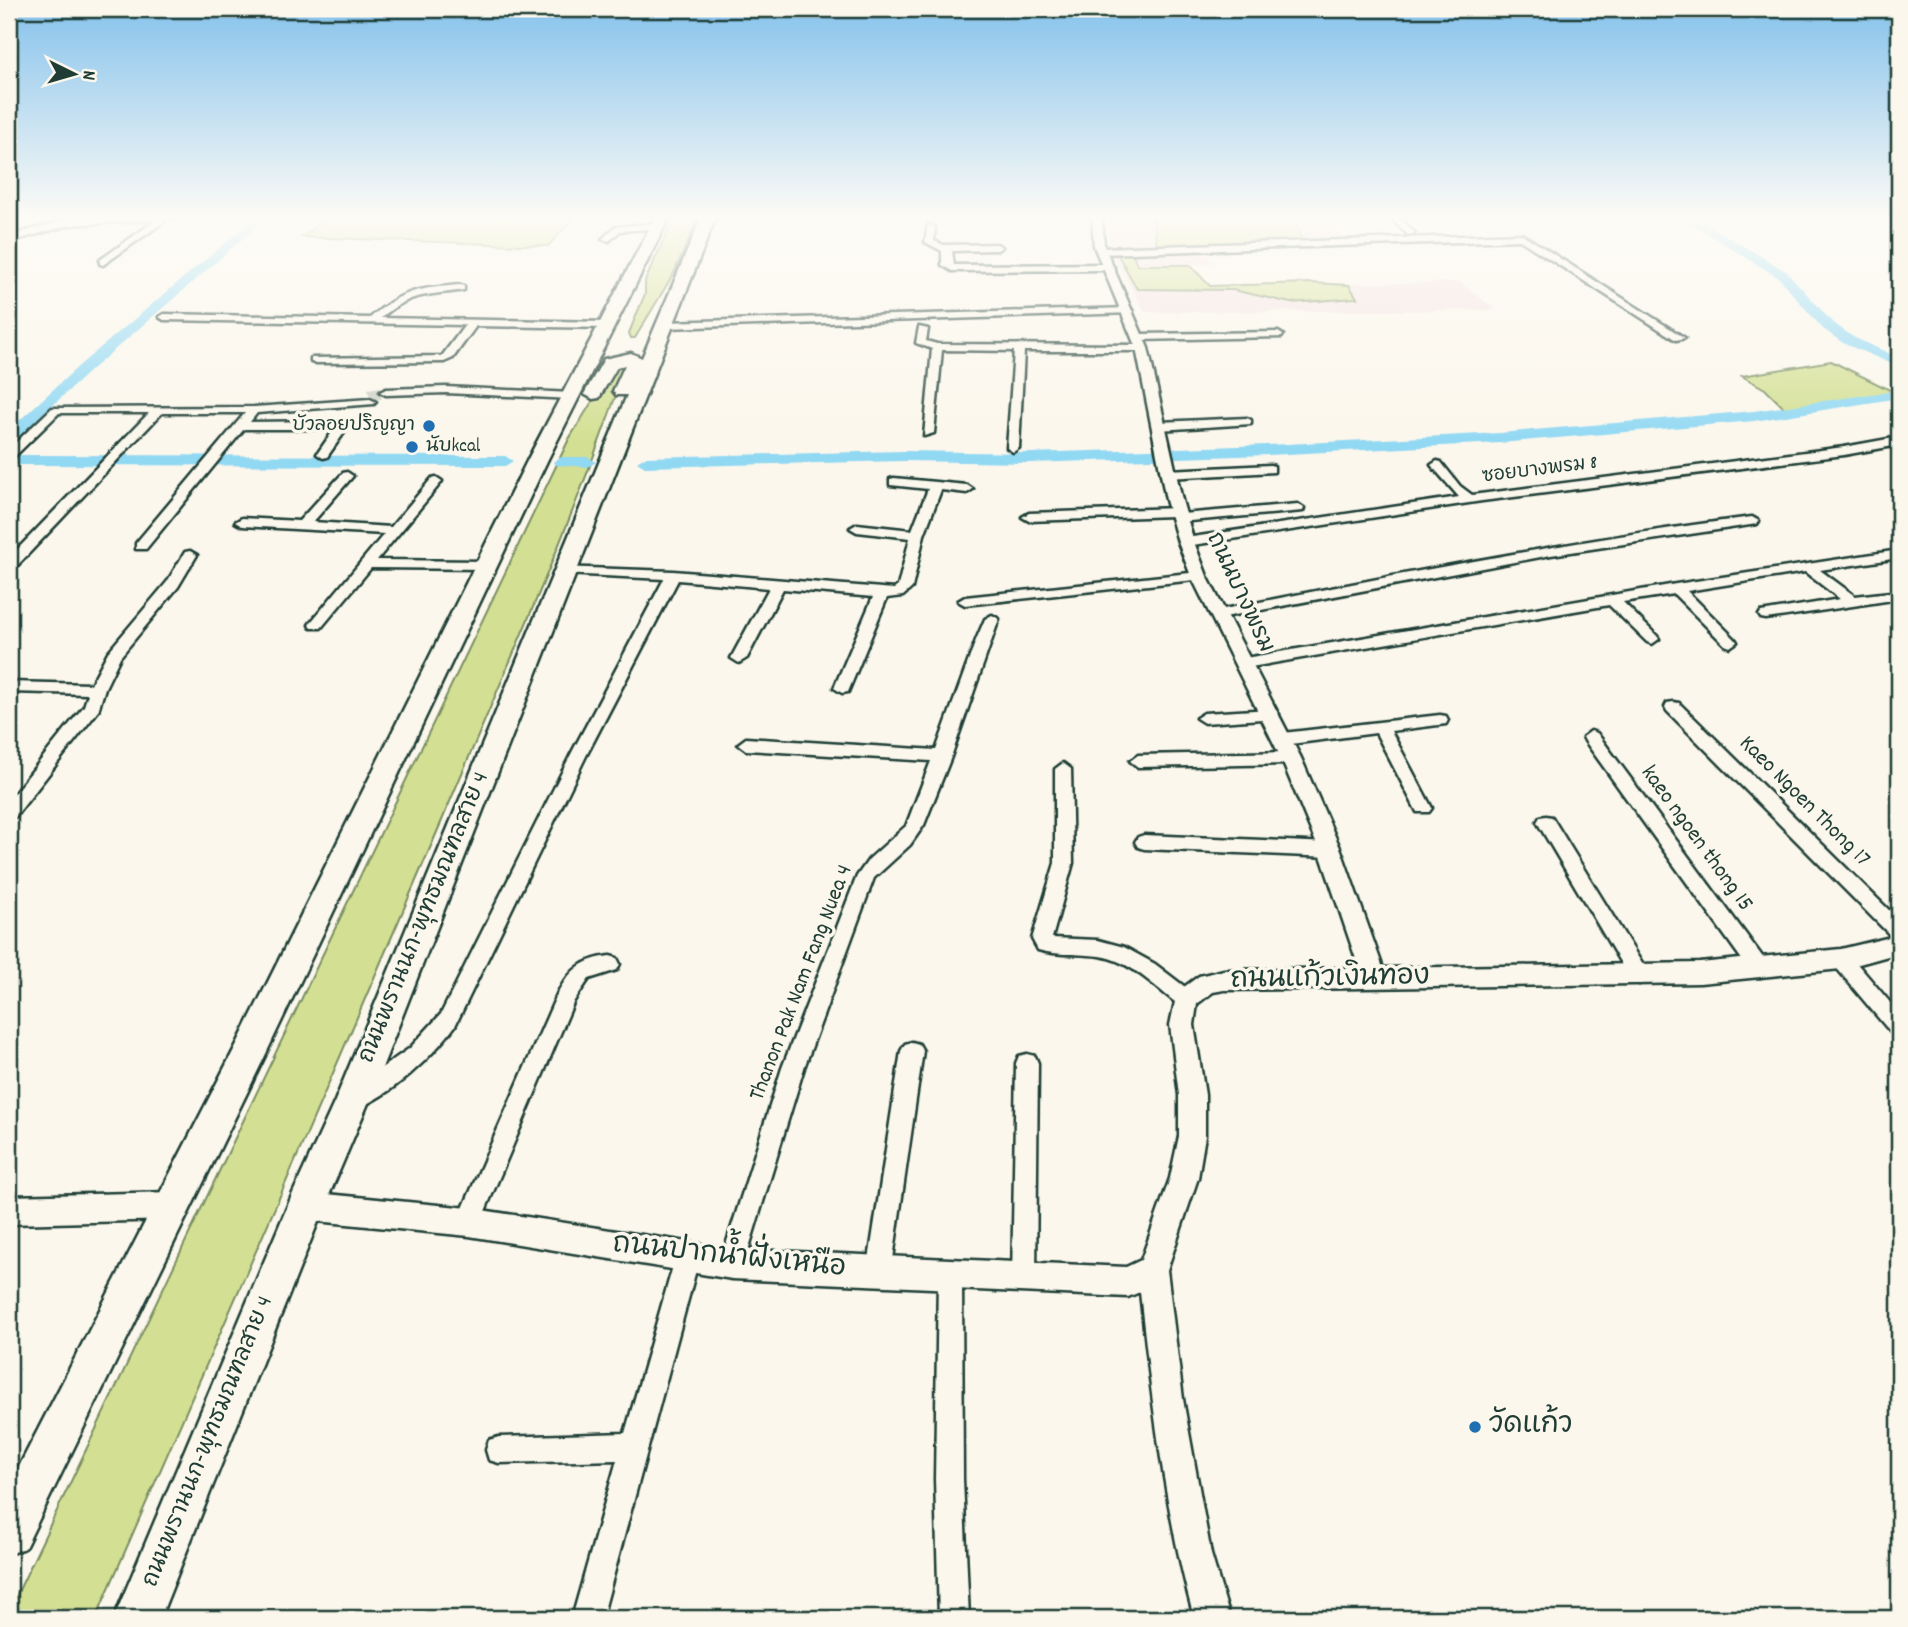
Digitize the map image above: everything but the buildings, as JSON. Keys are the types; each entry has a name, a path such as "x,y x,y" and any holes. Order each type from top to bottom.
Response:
{"main road":[{"name":"ถนนพรานนก-พุทธมณฑลสาย 4","path":"137,1618 306,1206 352,1101 616,444 636,335 633,292"},
{"path":"635,307 640,292"},
{"name":"ถนนพรานนก-พุทธมณฑลสาย 4","path":"9,1532 173,1206 572,396 636,335 672,292"},
{"path":"542,454 569,432 610,363 631,358 635,360 634,364 612,420 612,435 616,444"}],"street":[{"path":"373,320 403,295 415,292"},
{"name":"ถนนบางพรม","path":"1120,292 1140,342 1165,461 1186,542 1199,576 1292,758 1330,850 1375,979"},
{"path":"1608,292 1680,338"},
{"path":"164,317 473,322 636,335 1128,311"},
{"path":"315,360 444,359 473,322"},
{"path":"923,329 921,342 937,347 1019,348 1278,335"},
{"path":"928,433 937,347"},
{"path":"1013,448 1019,348"},
{"path":"386,396 414,391 572,396"},
{"path":"9,455 56,410 254,411 370,399"},
{"path":"9,566 159,410"},
{"path":"141,546 215,461 254,411"},
{"path":"1159,426 1247,422"},
{"path":"242,426 331,425 340,430 323,454"},
{"name":"ซอยบางพรม 8","path":"1186,542 1470,499 1899,442"},
{"path":"1165,461 1270,469"},
{"path":"1437,465 1456,489 1470,499"},
{"path":"302,526 347,477"},
{"path":"316,625 436,481"},
{"path":"894,482 967,489"},
{"path":"564,570 673,575 882,594 898,593 905,588 917,535 936,486"},
{"path":"1029,517 1178,515 1298,508"},
{"path":"1219,614 1525,554 1641,534 1752,521"},
{"path":"242,522 395,531"},
{"path":"857,528 917,535"},
{"path":"1245,663 1614,601 1676,587 1899,554"},
{"path":"9,812 92,708 96,689 110,658 172,584 190,555"},
{"path":"368,564 487,565"},
{"path":"1807,568 1852,601"},
{"path":"352,1101 432,1044 448,1020 579,756 673,575"},
{"path":"965,601 1199,576"},
{"path":"739,658 779,583"},
{"path":"1676,587 1730,642"},
{"path":"842,688 882,594"},
{"path":"1766,615 1899,595"},
{"path":"1614,601 1651,639"},
{"name":"Thanon Pak Nam Fang Nuea 4","path":"732,1264 793,1068 866,876 873,864 908,835 943,757 976,656 992,619"},
{"path":"9,687 96,689"},
{"name":"Kaeo Ngoen Thong 17","path":"1673,707 1899,932"},
{"path":"1204,718 1271,713"},
{"path":"1283,739 1440,720"},
{"path":"1380,726 1423,808"},
{"name":"kaeo ngoen thong 15","path":"1591,737 1760,969"},
{"path":"746,744 903,752 943,757"},
{"path":"1138,761 1292,758"},
{"path":"1063,769 1064,863 1042,939 1045,944 1055,947 1104,948 1125,954 1186,999 1182,1025 1192,1095 1192,1136 1184,1178 1152,1270 1169,1412 1194,1554 1212,1618"},
{"path":"1546,822 1639,976"},
{"path":"1144,842 1330,850"},
{"name":"ถนนแก้วเงินทอง","path":"1186,999 1207,983 1224,980 1639,976 1760,969 1841,959 1899,944"},
{"path":"1841,959 1899,1028"},
{"path":"469,1222 565,998 580,972 590,966 610,964"},
{"path":"878,1273 912,1051"},
{"path":"1024,1279 1027,1063"},
{"path":"9,1210 173,1206"},
{"name":"ถนนปากน้ำฝั่งเหนือ","path":"306,1206 469,1222 687,1259 732,1264 878,1273 1128,1282 1152,1270"},
{"path":"587,1618 687,1259"},
{"path":"950,1275 949,1479 954,1618"},
{"path":"499,1450 635,1446"}],"shaded area":[{"path":"1134,292 1473,292 1496,310 1145,312"}],"green space":[{"path":"663,292 635,338 631,338 629,333 645,294"},
{"path":"1242,292 1353,292 1357,298 1291,303"},
{"path":"1831,361 1894,392 1786,410 1765,389 1742,376"},
{"path":"625,362 605,426 538,595 96,1618 9,1618 9,1611 569,439 616,363"}],"waterway":[{"path":"9,438 86,367 174,292"},
{"path":"1798,292 1827,325 1848,340 1899,363"},
{"path":"645,462 904,456 1030,458 1268,450 1500,438 1754,416 1899,394"},
{"path":"9,460 505,461"},
{"path":"561,462 588,462"}],"tunnel":[{"path":"369,395 386,392"}],"place":[{"name":"บัวลอยปริญญา","path":"429,426"},
{"name":"นับkcal","path":"412,447"},
{"name":"วัดแก้ว","path":"1475,1427"}]}
